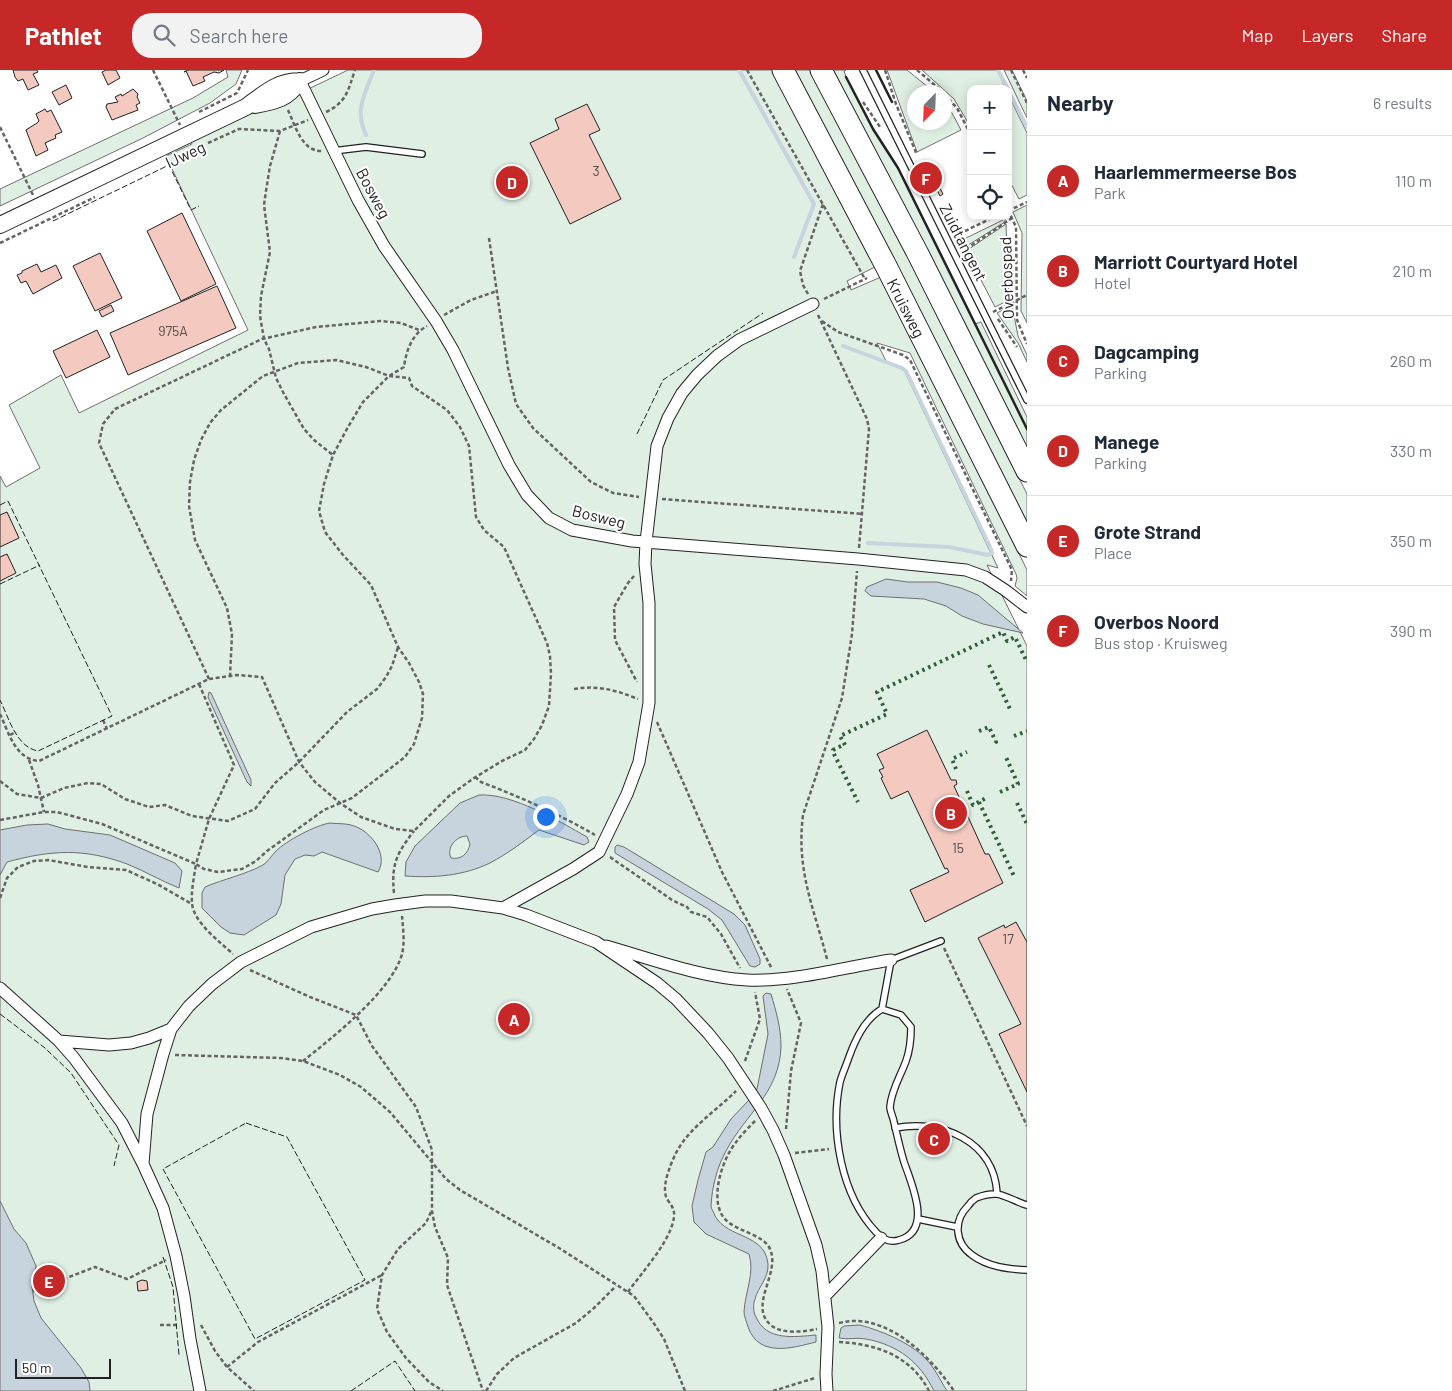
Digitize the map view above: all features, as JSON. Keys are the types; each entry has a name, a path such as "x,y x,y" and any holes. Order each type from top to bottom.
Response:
{"highway":[{"name":"Kruisweg","path":"783,70 886,266 1027,546"},
{"name":"Kruisweg","path":"821,70 918,254 1027,471"}],"street":[{"name":"IJweg","path":"0,225 35,200 189,143 246,107 283,98 293,91 297,76 323,70"},
{"name":"Bosweg","path":"297,76 358,200 384,246 436,321 453,350 509,465 527,495 549,518 572,530 646,542 858,559 966,570 985,577 1027,607"},
{"path":"503,908 573,869 599,852 628,794 639,762 649,703 649,604 645,564 646,542 657,446 668,418 682,393 696,375 717,356 739,340 813,304"},
{"path":"143,1164 147,1114 162,1054 172,1028 189,1006 212,984 241,962 311,927 372,909 398,904 451,901 503,908 526,914 596,942 687,970 727,978 749,980 780,978 891,960"},
{"path":"596,942 657,983 676,1000 708,1033 728,1058 762,1111 783,1154 816,1244 822,1270 828,1326 827,1391"},
{"path":"0,988 59,1041 122,1123 143,1164 163,1208 176,1256 184,1296 192,1322 200,1391"},
{"path":"59,1041 109,1045 131,1043 172,1028"},
{"path":"824,1296 881,1238"}],"lane":[{"name":"Zuidtangent","path":"863,70 1027,400"},
{"name":"Bosweg","path":"334,151 366,147 422,154"},
{"path":"882,1009 891,960 941,941"},
{"path":"882,1009 901,1015 911,1027 911,1043 907,1060 898,1078 890,1108 914,1189 918,1219 916,1229 908,1238 893,1242 881,1238 867,1223 856,1206 841,1164 836,1120 840,1082 854,1041 875,1013 882,1009"},
{"path":"895,1128 912,1125 931,1126 962,1136 980,1151 994,1173 997,1194"},
{"path":"1027,1205 1017,1203 997,1194 975,1199 965,1208 956,1227 960,1242 971,1255 984,1262 1005,1268 1027,1270"},
{"path":"918,1219 956,1227"}],"path":[{"path":"154,70 189,143"},
{"path":"196,114 237,93 248,70"},
{"name":"IJweg","path":"189,143 239,129 280,131 296,126 338,106 347,94 356,70"},
{"path":"747,70 866,278 813,304 803,285 800,271 822,204"},
{"path":"885,70 896,104 917,155"},
{"path":"917,70 935,85"},
{"path":"1011,70 1027,103"},
{"path":"1023,70 1027,78"},
{"path":"952,102 968,130"},
{"path":"296,126 304,143 310,148 317,151 334,151"},
{"path":"0,127 35,200"},
{"path":"280,131 270,166 264,205 270,252 260,305 264,339 269,349 274,372 304,429 314,440 333,455"},
{"path":"24,196 35,200"},
{"path":"0,243 96,196"},
{"path":"1012,208 1027,202"},
{"name":"Overbospad","path":"1012,218 1016,226 1017,320 1027,344"},
{"path":"966,231 988,220"},
{"path":"966,249 1009,220"},
{"path":"489,238 508,368 516,404 533,428 591,482 613,493 650,498 863,514"},
{"path":"0,820 44,812 57,812 102,824 204,869 218,872 242,869 256,861 324,810 352,798 405,757 414,744 422,718 423,694 409,663 398,647 371,585 325,532 319,512 324,484 333,455 364,402 389,376 404,367 407,351 419,330 471,300 497,291"},
{"path":"998,309 1027,295"},
{"path":"992,309 1017,346"},
{"path":"830,971 804,882 801,831 803,815 842,698 852,634 869,429 867,419 821,320 838,332 903,355 910,360 1012,570 1011,581 1005,590"},
{"path":"209,679 99,443 103,424 115,409 264,339 316,327 381,321 401,323 419,330"},
{"path":"230,676 232,634 227,608 195,540 189,506 190,482 194,460 201,440 210,423 233,398 263,376 298,363 336,360 366,367 389,376 409,378 412,386 447,410 460,427 469,446 476,517 484,530 504,547 547,643 550,656 551,685 549,706 542,725 525,750 475,777 449,796 414,831 400,849 394,862 394,889 404,942 402,955 395,971 381,990 322,1046 303,1060"},
{"path":"645,564 628,583 614,607 615,640 649,703 722,872 780,978 801,1023 791,1071 787,1105 786,1145 783,1154 838,1147"},
{"path":"0,781 17,794 41,798 64,788 88,783 101,784 125,799 149,807 165,805 192,816 228,821 255,809 275,783 299,762 347,712 376,689 392,666 398,647"},
{"path":"29,760 39,761 209,679 230,676 262,676 299,762 315,782 340,803 378,824 395,829 414,831"},
{"path":"199,684 234,765 209,819 196,864 192,904 194,912 198,920 254,973 356,1014 372,1046 416,1107 432,1150 432,1211 435,1227 448,1258 447,1286 484,1391"},
{"path":"574,689 588,686 615,690 649,703"},
{"path":"0,714 16,748 29,760 44,812"},
{"path":"103,720 107,729"},
{"path":"10,735 16,732"},
{"path":"475,777 481,782 531,802 580,826 605,841"},
{"path":"599,852 615,859 626,869 672,900 687,907 691,912 707,917 721,934 754,988 760,1019 744,1084 690,1133 678,1149 666,1186 666,1194 673,1207 674,1217 659,1249 628,1292"},
{"path":"0,898 7,878 18,867 34,861 48,860 88,867 126,870 157,884 192,904"},
{"path":"941,941 1027,1126"},
{"path":"162,1054 303,1060 340,1075 361,1088 390,1112 446,1179 460,1190 559,1248 634,1296 660,1334 685,1391"},
{"path":"762,1111 736,1142 726,1160 716,1196 719,1213 728,1222 755,1236 768,1246 772,1259 771,1273 763,1301 765,1320 777,1329 792,1331 813,1330 847,1321 865,1321 903,1337 921,1350 940,1370 954,1391"},
{"path":"432,1211 426,1224 398,1249 382,1275 377,1310 387,1332 406,1358 429,1382 443,1391"},
{"path":"33,1291 95,1267 127,1279 176,1256"},
{"path":"227,1367 258,1342 382,1275"},
{"path":"484,1391 497,1374 514,1358 576,1323 616,1286"},
{"path":"160,1325 192,1322 227,1367 254,1391"},
{"path":"828,1342 861,1344 881,1348 899,1357 913,1368 929,1391"},
{"path":"773,1391 826,1374"}],"green space":[{"path":"226,70 242,70 236,84 210,103 143,138 0,206 0,189 193,98 228,77"},
{"path":"348,70 773,70 875,267 847,281 851,290 881,277 923,357 1027,570 1027,596 1015,586 1016,574 910,353 877,343 886,361 904,370 998,568 987,565 1027,646 1027,1391 0,1391 0,476 6,487 40,468 9,405 61,375 79,413 248,330 166,156 192,144 190,140 249,112 273,106"},
{"path":"794,70 812,70 877,195 1027,494 1027,531"},
{"path":"833,70 846,70 844,71 846,77 873,129 898,168 975,324 981,322 1027,417 1027,449"},
{"path":"887,70 907,70 925,85 907,85 907,125"},
{"path":"922,70 997,70 1004,85 967,85 967,121 952,97 952,85 939,85"},
{"path":"1004,70 1012,70 1027,101 1027,118 1012,85"},
{"path":"1012,102 1027,133 1027,195 1019,199 1012,186"},
{"path":"952,113 961,130 917,152 909,130 952,130"},
{"path":"1027,205 1027,323 1021,311 1022,233 1013,212"},
{"path":"1005,220 1005,222 965,247 962,240"},
{"path":"1006,224 1009,300 995,307 966,251"},
{"path":"1012,305 1018,336 1027,355 1027,362 1018,343 997,313"}],"shaded area":[{"path":"886,579 908,582 937,582 961,588 978,595 1023,633 983,624 962,616 946,606 924,599 871,596 865,591 867,587"},
{"path":"209,692 251,780 251,786 247,782 208,697"},
{"path":"479,795 506,798 549,816 587,837 589,842 584,845 539,830 503,856 469,871 427,877 405,876 406,862 415,846 460,803","holes":["467,836 470,844 464,856 451,858 450,850 456,840"]},
{"path":"330,823 354,826 372,838 381,858 378,872 322,852 314,856 305,855 295,859 285,875 281,904 276,915 244,935 230,933 221,927 202,908 202,893 205,887 249,872 263,865 276,851 287,843 309,830"},
{"path":"48,824 65,829 110,835 175,863 182,871 179,888 127,864 82,853 53,853 7,862 0,875 0,830 27,825"},
{"path":"617,845 624,847 734,914 745,925 760,959 760,964 755,967 750,966 722,920 708,909 615,853"},
{"path":"766,993 771,994 779,1026 781,1046 779,1062 775,1077 768,1090 723,1157 712,1192 711,1208 715,1216 728,1229 753,1241 765,1254 768,1264 767,1274 754,1301 755,1315 761,1325 766,1330 782,1336 816,1335 816,1342 787,1348 768,1347 753,1337 744,1316 751,1268 749,1254 706,1234 694,1222 692,1206 706,1152 713,1147 731,1119 757,1089 768,1034 763,996"},
{"path":"0,1201 14,1229 26,1243 36,1266 32,1287 34,1301 41,1318 81,1368 89,1382 90,1391 0,1391"},
{"path":"860,1325 895,1338 919,1352 932,1366 947,1391 934,1391 915,1363 898,1350 863,1338 839,1338 841,1328 844,1326"}],"building":[{"path":"13,70 37,70 38,72 33,74 39,85 28,90 23,79 18,81 15,77"},
{"path":"116,70 120,78 108,85 102,72"},
{"path":"224,70 203,77 205,81 193,86 186,71"},
{"path":"66,85 72,98 59,105 52,92"},
{"path":"133,89 138,94 137,97 140,103 136,105 138,110 112,120 106,107 107,104 118,102 115,97 121,94 122,96"},
{"path":"587,104 600,130 589,135 621,199 570,224 530,143 559,129 555,119"},
{"path":"45,109 47,112 51,110 62,132 55,135 56,138 45,143 48,150 36,156 26,130 39,121 36,114"},
{"path":"932,173 943,194 940,196 929,174"},
{"path":"182,213 216,284 181,301 147,231"},
{"path":"100,253 122,298 95,311 73,266"},
{"path":"37,264 41,272 56,265 62,278 33,294 26,281 21,283 17,275"},
{"path":"217,286 236,328 128,375 110,333"},
{"path":"111,305 114,311 102,317 99,311"},
{"path":"97,330 110,357 66,378 53,351"},
{"path":"7,512 19,538 0,547 0,515"},
{"path":"7,554 16,573 0,581 0,557"},
{"path":"927,730 951,780 956,780 957,784 954,786 985,854 989,854 1003,883 925,922 910,890 949,872 947,868 945,869 908,791 891,799 881,778 883,777 879,770 884,768 877,754"},
{"path":"1016,922 1027,942 1027,1092 999,1034 1021,1024 978,938 1004,925 1005,928"},
{"path":"147,1281 148,1290 138,1291 137,1282"}],"waterway":[{"path":"366,135 361,118 361,110 364,95 374,70"},
{"path":"739,70 814,204 794,257"},
{"path":"998,70 1006,85"},
{"path":"1012,98 1027,127"},
{"path":"843,346 906,371 992,553 988,555 949,547 868,543"}],"hedge":[{"path":"845,745 840,736 887,714 877,692 1003,632 1007,641 1015,637 1027,662"},
{"path":"989,665 1010,709"},
{"path":"979,731 989,727 996,742 992,744"},
{"path":"1014,736 1027,731"},
{"path":"841,746 833,750 834,754 858,802"},
{"path":"956,769 952,759 967,752"},
{"path":"1000,792 1018,784 1005,755"},
{"path":"967,791 973,805 988,797"},
{"path":"979,802 1014,876"},
{"path":"1017,803 1027,824"}],"fence":[{"path":"53,221 169,165 191,210 199,206"},
{"path":"637,434 663,380 763,313"},
{"path":"0,505 8,501 112,716 38,751 24,744 19,738 0,700"},
{"path":"0,584 40,565"},
{"path":"0,1014 45,1048 71,1073 119,1145 114,1166"},
{"path":"246,1123 287,1137 365,1280 255,1339 163,1169 246,1123"},
{"path":"163,1257 173,1287 179,1355"},
{"path":"351,1391 395,1361 415,1391"}],"wall":[{"path":"876,70 892,102"},
{"path":"846,77 873,129 898,168 1027,429"}],"place":[{"name":"Overbos Noord","path":"926,178"},
{"name":"Manege","path":"512,182"},
{"name":"Marriott Courtyard Hotel","path":"951,813"},
{"name":"Haarlemmermeerse Bos","path":"514,1019"},
{"name":"Dagcamping","path":"934,1139"},
{"name":"Grote Strand","path":"49,1281"}]}
